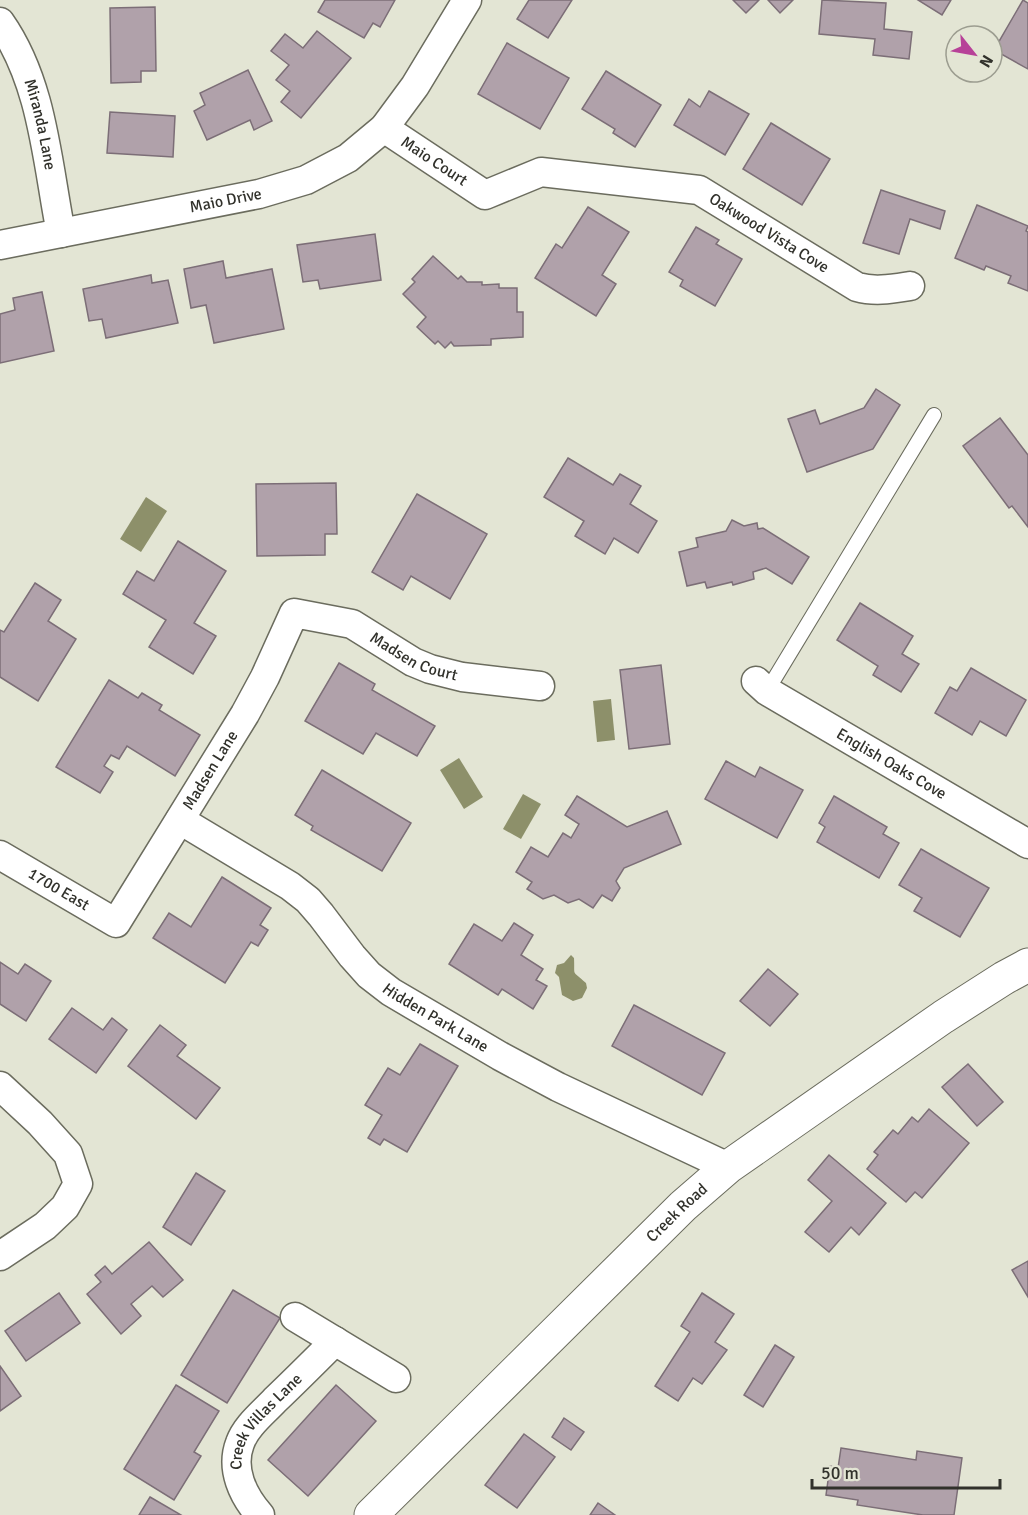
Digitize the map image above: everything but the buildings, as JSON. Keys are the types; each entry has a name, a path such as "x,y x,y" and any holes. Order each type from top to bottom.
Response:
{"street":[{"name":"Maio Drive","path":"0,245 259,194 306,180 348,158 384,128 415,86 467,0"},
{"name":"Miranda Lane","path":"0,22 13,41 36,99 61,234"},
{"name":"Maio Court","path":"384,128 485,195"},
{"name":"Oakwood Vista Cove","path":"485,195 541,172 699,189 857,287 885,291 910,286"},
{"name":"Madsen Court","path":"294,613 351,624 413,662 430,669 462,677 540,686"},
{"name":"Madsen Lane","path":"116,923 245,714 265,677 294,613"},
{"name":"English Oaks Cove","path":"761,686 1028,844"},
{"name":"Hidden Park Lane","path":"180,820 290,886 315,908 369,975 391,992 558,1087 728,1167"},
{"name":"1700 East","path":"0,855 116,923"},
{"name":"Creek Road","path":"371,1515 683,1206 728,1167 943,1017 1028,965"},
{"path":"0,1086 40,1123 68,1154 78,1184 64,1207 45,1226 0,1256"},
{"path":"295,1317 396,1378"},
{"name":"Creek Villas Lane","path":"260,1515 250,1504 242,1489 237,1470 240,1443 246,1431 259,1417 335,1341"}],"lane":[{"path":"761,686 934,415"}],"shaded area":[{"path":"146,497 167,511 141,552 120,539"},
{"path":"611,699 615,740 597,742 593,701"},
{"path":"459,758 483,797 464,809 440,770"},
{"path":"523,794 541,804 521,839 503,829"},
{"path":"571,955 574,958 575,973 586,983 587,988 582,998 573,1001 562,995 559,977 555,973 557,965 564,963"}]}
